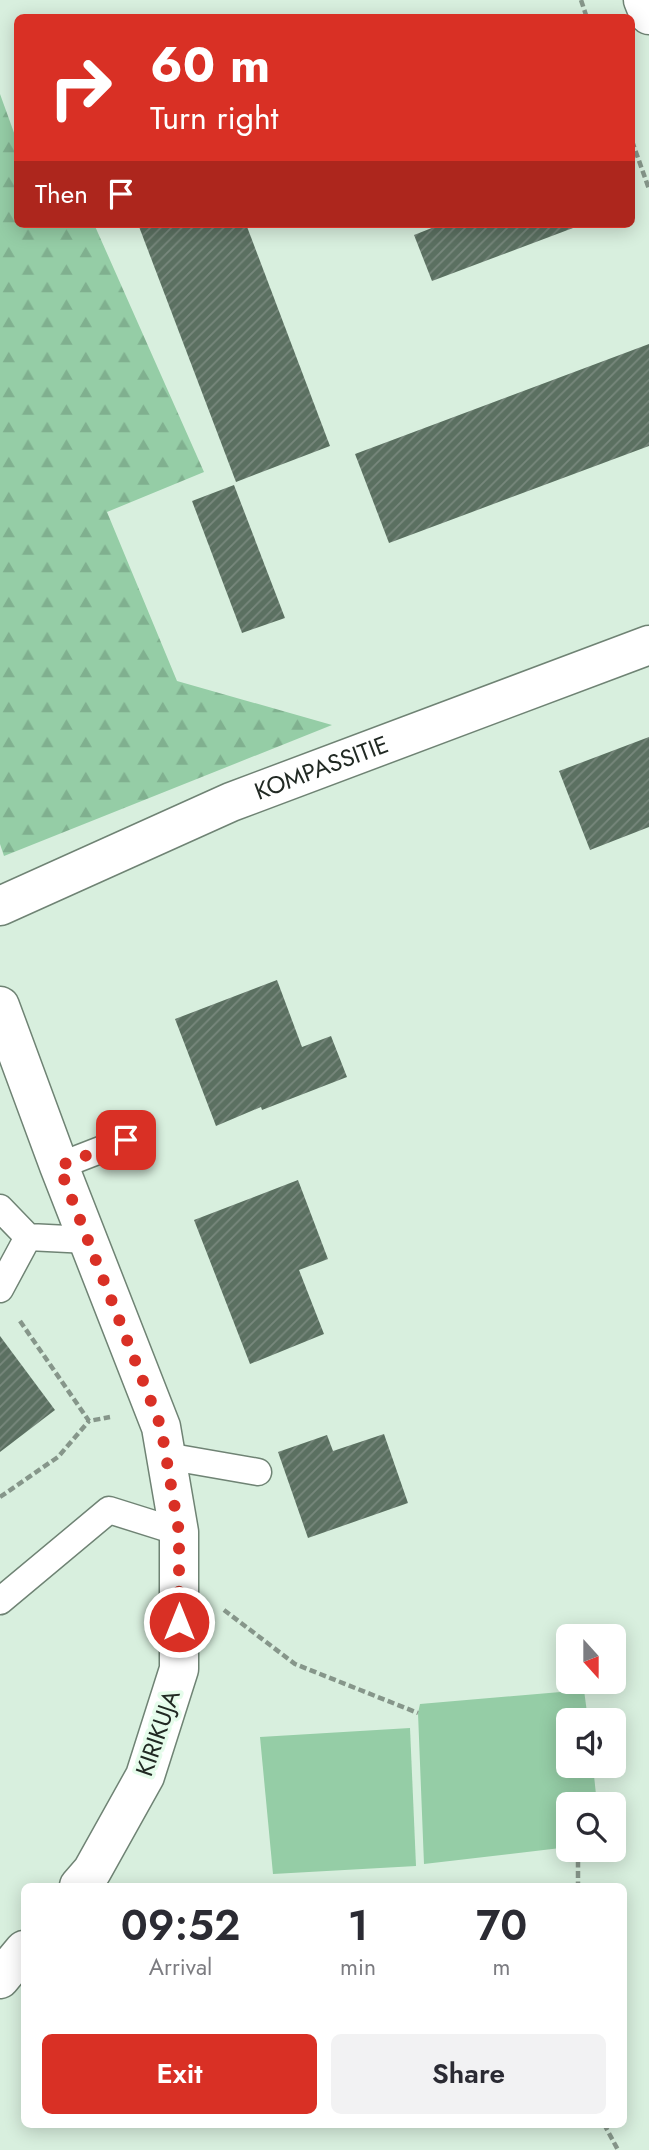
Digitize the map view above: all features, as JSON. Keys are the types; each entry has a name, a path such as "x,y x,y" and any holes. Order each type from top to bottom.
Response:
{"street":[{"path":"643,0 649,15"},
{"name":"KOMPASSITIE","path":"0,906 231,802 649,645"},
{"name":"KIRIKUJA","path":"0,1006 161,1427 179,1532 179,1669 145,1776 92,1871 82,1883"},
{"path":"0,1979 21,1954"}],"lane":[{"path":"59,1166 126,1140"},
{"path":"0,1208 28,1237 88,1240"},
{"path":"0,1289 28,1237"},
{"path":"166,1456 258,1472"},
{"path":"0,1601 109,1510 179,1532"}],"path":[{"path":"635,149 649,189"},
{"path":"15,1313 89,1421"},
{"path":"0,1497 58,1457 89,1421 154,1410"},
{"path":"179,1576 295,1664 418,1713"},
{"path":"578,1862 578,1883"},
{"path":"606,2128 618,2150"}],"green space":[{"path":"0,94 14,133 14,228 96,228 204,472 107,512 177,681 332,725 4,856 0,844"},
{"path":"556,1692 585,1694 586,1708 556,1708 556,1778 594,1778 596,1792 556,1792 556,1849 424,1864 418,1713 420,1704"},
{"path":"410,1728 416,1866 273,1874 260,1737"}],"building":[{"path":"140,228 248,228 330,446 236,482"},
{"path":"432,228 573,228 432,281 414,235"},
{"path":"649,344 649,446 389,543 355,454"},
{"path":"234,485 285,618 242,633 192,501"},
{"path":"649,737 649,827 590,850 559,771"},
{"path":"277,980 302,1047 331,1036 347,1077 216,1126 175,1019"},
{"path":"298,1180 328,1259 299,1270 324,1334 250,1364 194,1220"},
{"path":"0,1336 55,1410 0,1452"},
{"path":"384,1434 408,1503 308,1538 278,1452 327,1435 333,1451"}],"route":[{"path":"126,1140 59,1166 161,1427 179,1532 179,1622"}]}
